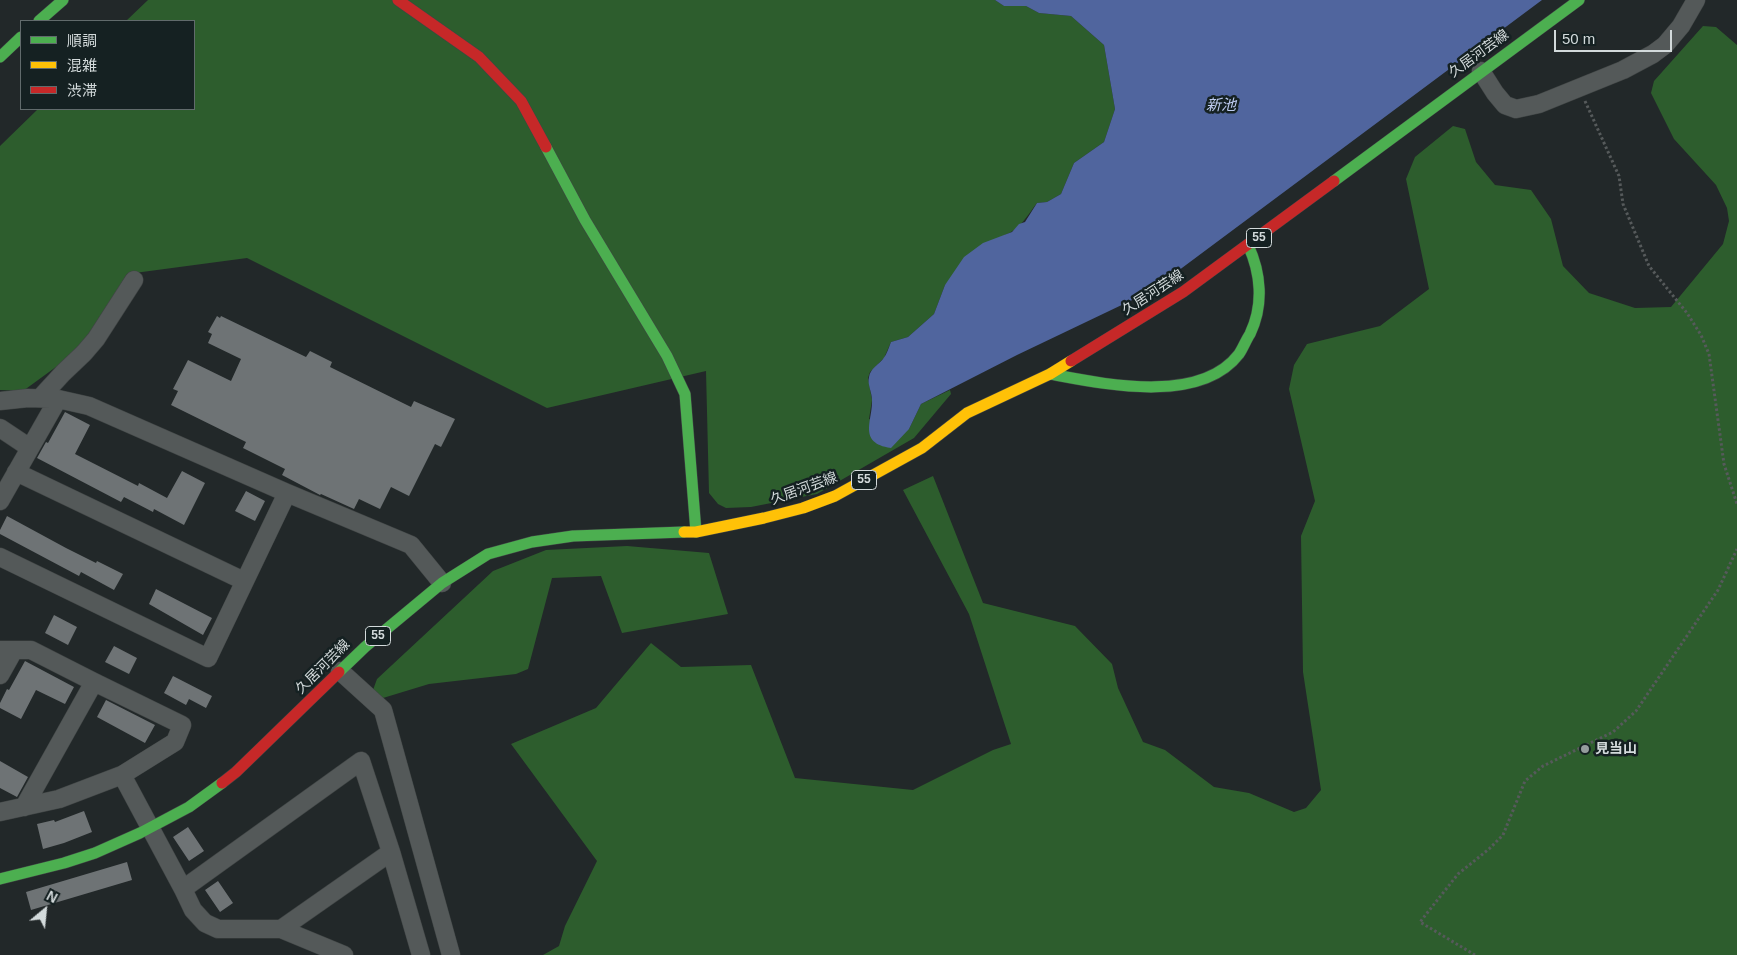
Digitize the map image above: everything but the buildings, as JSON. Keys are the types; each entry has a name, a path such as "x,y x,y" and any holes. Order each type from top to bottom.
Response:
{"main road":[{"path":"40,20 63,0"},
{"path":"398,0 479,57 520,101 585,220 667,356 684,394 696,532"},
{"name":"久居河芸線","path":"0,879 95,853 151,828 189,807 236,772 364,647 442,583 488,554 532,542 573,536 696,532 764,518 803,508 835,496 922,448 967,414 1050,374 1141,319 1248,245 1579,0"},
{"path":"0,57 20,38"},
{"path":"1050,374 1140,387 1170,388 1190,385 1222,370 1238,356 1249,339 1254,321 1259,286 1257,266 1248,245"}],"street":[{"path":"1481,71 1505,105 1516,109 1539,104 1580,89 1654,54 1665,45 1681,26 1696,0"},
{"path":"40,398 96,339 134,280"},
{"path":"0,501 58,398"},
{"path":"0,401 58,398 89,406 411,545 442,583"},
{"path":"0,428 30,448"},
{"path":"16,472 244,580"},
{"path":"0,557 208,658 287,493"},
{"path":"0,674 7,650 31,650 182,725 175,742 122,775 59,799 0,812"},
{"path":"340,671 383,710 451,955"},
{"path":"24,807 94,682"},
{"path":"183,889 361,761 391,852 419,954"},
{"path":"122,775 193,910 205,923 218,929 281,929 344,955"},
{"path":"281,929 391,852"}],"path":[{"path":"1580,89 1620,176 1624,204 1649,266 1687,313 1701,335 1709,354 1724,464 1737,504"},
{"path":"1475,955 1420,922 1458,874 1503,835 1525,782 1543,766 1613,732 1636,710 1718,590 1737,549"}],"green space":[{"path":"148,0 995,0 1004,6 1026,6 1039,13 1071,16 1104,45 1115,109 1104,142 1074,163 1061,194 1047,202 1037,203 1019,226 1005,235 945,285 934,314 908,337 891,342 884,358 870,372 868,378 872,400 869,419 909,429 921,404 950,390 951,394 914,438 817,494 751,507 726,508 718,504 709,493 706,371 547,408 247,258 127,274 82,348 23,391 0,390 0,146 37,110 195,110 195,20 127,20"},
{"path":"1703,26 1716,27 1737,45 1737,955 543,955 559,946 565,926 597,861 511,744 596,708 651,643 681,667 751,665 795,778 913,790 993,750 1011,744 969,614 903,490 933,476 983,603 1075,626 1112,664 1118,688 1143,742 1165,750 1214,787 1249,793 1294,812 1306,808 1321,790 1303,672 1301,536 1315,501 1289,389 1294,365 1307,344 1380,326 1429,289 1406,179 1415,157 1453,126 1465,129 1476,162 1495,185 1531,190 1551,219 1563,266 1589,293 1635,308 1671,307 1723,244 1729,221 1727,208 1716,185 1674,139 1651,93 1654,81"},
{"path":"627,546 709,553 728,614 622,633 601,576 552,578 528,669 516,674 429,684 383,698 373,690 377,679 493,571 546,550"}],"water":[{"name":"新池","path":"995,0 1542,0 1151,291 1017,355 921,404 909,429 891,448 880,445 870,436 869,423 872,400 869,380 871,372 884,357 891,342 908,337 934,314 945,285 964,257 983,243 1012,232 1019,224 1025,222 1037,203 1047,202 1061,194 1074,163 1104,142 1115,109 1104,45 1071,16 1039,13 1026,6 1004,6"}],"traffic: fast":[{"path":"40,20 63,0"},
{"path":"1334,181 1579,0"},
{"path":"0,57 20,38"},
{"path":"546,147 585,220 667,356 685,394 696,532"},
{"path":"1050,374 1123,386 1150,387 1176,385 1201,380 1222,370 1239,354 1250,334 1257,312 1259,300 1258,278 1248,245"},
{"path":"339,672 365,647 442,583 488,554 532,542 573,536 684,532"},
{"path":"0,879 95,853 140,833 189,807 222,783"}],"traffic: slow":[{"path":"684,532 696,532 764,518 803,508 835,496 922,448 967,413 1050,374 1071,361"}],"traffic: jam":[{"path":"398,0 479,57 521,101 546,147"},
{"path":"1071,361 1183,292 1334,181"},
{"path":"222,783 236,772 339,672"}],"place":[{"name":"見当山","path":"1585,749"}]}
